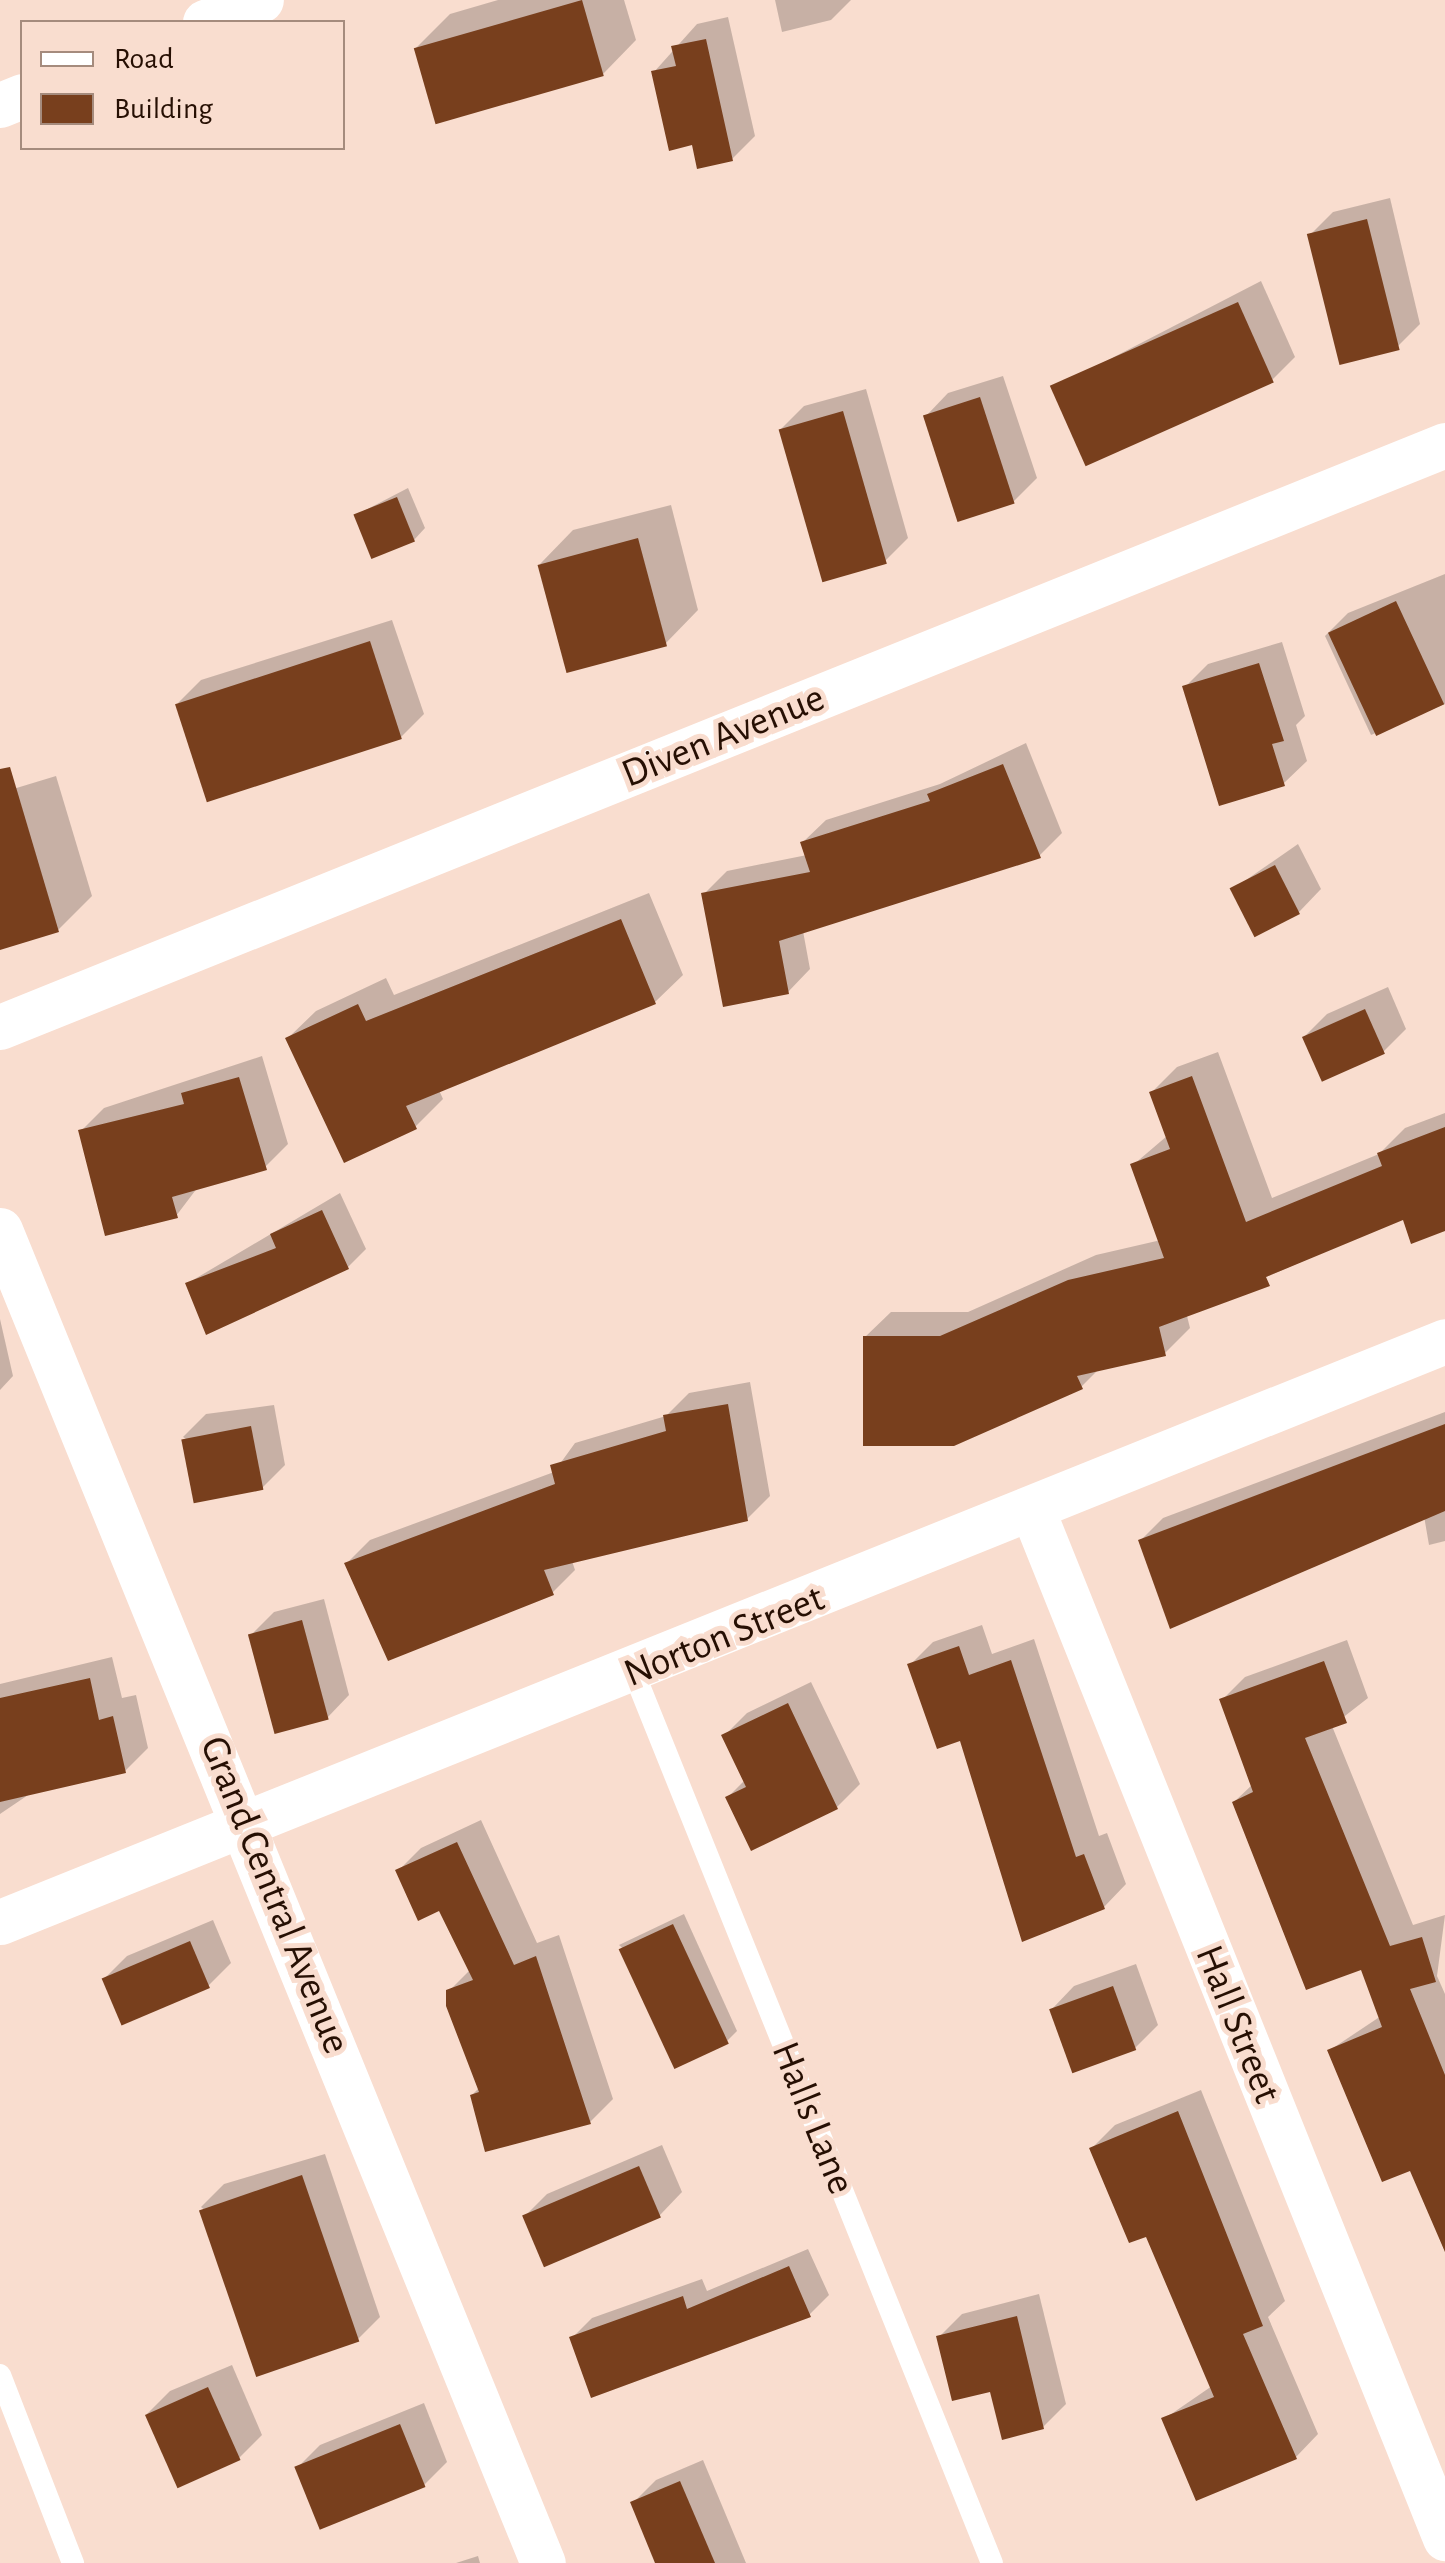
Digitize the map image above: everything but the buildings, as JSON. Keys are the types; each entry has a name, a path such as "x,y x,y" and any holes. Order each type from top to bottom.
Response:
{"street":[{"path":"210,20 261,0"},
{"name":"Diven Avenue","path":"0,1026 1445,445"},
{"name":"Grand Central Avenue","path":"0,1230 246,1822 543,2563"},
{"name":"Norton Street","path":"0,1922 246,1822 634,1673 1445,1341"},
{"name":"Hall Street","path":"1032,1509 1445,2538"}],"lane":[{"name":"Halls Lane","path":"634,1673 992,2563"},
{"path":"0,2375 73,2563"}]}
